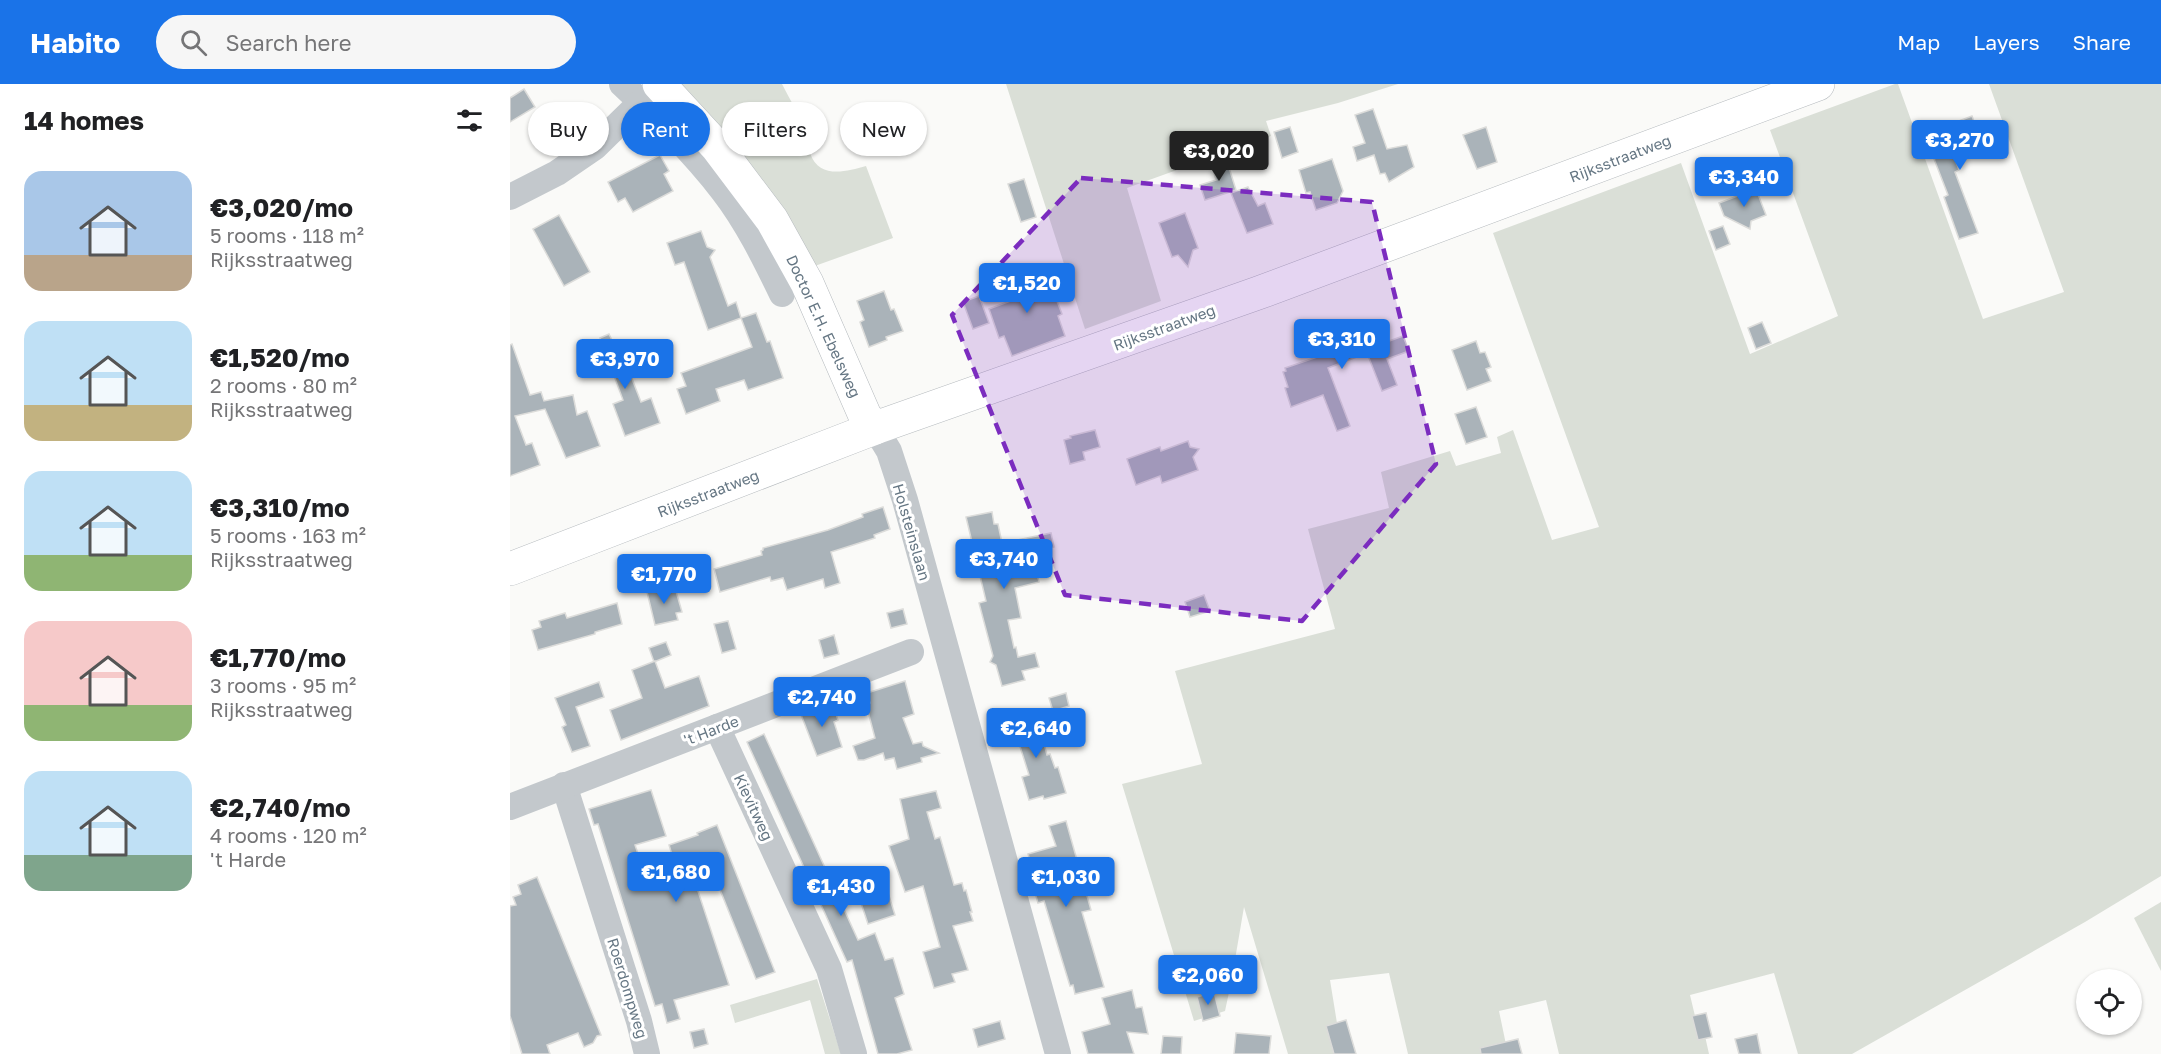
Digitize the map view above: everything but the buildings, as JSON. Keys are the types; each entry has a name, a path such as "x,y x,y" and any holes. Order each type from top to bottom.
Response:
{"main road":[{"name":"Rijksstraatweg","path":"510,569 875,428 1258,293 1818,84"},
{"name":"Doctor E.H. Ebelsweg","path":"650,93 717,147 772,220 807,283 865,416 875,428"}],"street":[{"path":"622,84 650,93 698,161 724,192 750,232 782,294"},
{"path":"510,198 557,172 595,147 650,93"},
{"name":"Holsteinslaan","path":"875,428 889,451 904,500 1058,1054"},
{"name":"'t Harde","path":"510,807 911,652"},
{"name":"Kievitweg","path":"717,727 829,969 854,1054"},
{"name":"Roerdompweg","path":"564,785 639,1021 647,1054"}],"highlighted area":[{"path":"1081,178 1372,202 1436,464 1302,621 1065,595 952,315"}],"shaded area":[{"path":"671,84 782,84 792,102 722,102 722,150 710,135 710,102 685,102"},
{"path":"1006,84 1398,84 1338,103 1266,121 1271,136 1127,188 1161,301 1085,329"},
{"path":"1898,84 1983,319 2064,292 1989,84 2161,84 2161,876 2085,922 1852,1054 1798,1054 1774,973 1690,995 1700,1037 1705,1036 1709,1054 1559,1054 1546,1000 1499,1011 1508,1054 1408,1054 1389,973 1330,980 1342,1054 1288,1054 1244,907 1225,1011 1194,1021 1122,784 1202,764 1175,671 1335,629 1308,529 1389,508 1381,472 1450,451 1456,466 1501,453 1497,437 1513,430 1552,540 1599,527 1493,233 1681,163 1750,354 1838,316 1770,130"},
{"path":"726,156 812,156 820,167 834,172 866,166 893,238 812,267"},
{"path":"2161,902 2161,971 2134,918"},
{"path":"817,979 841,1054 825,1054 810,1000 735,1023 730,1005"}]}
